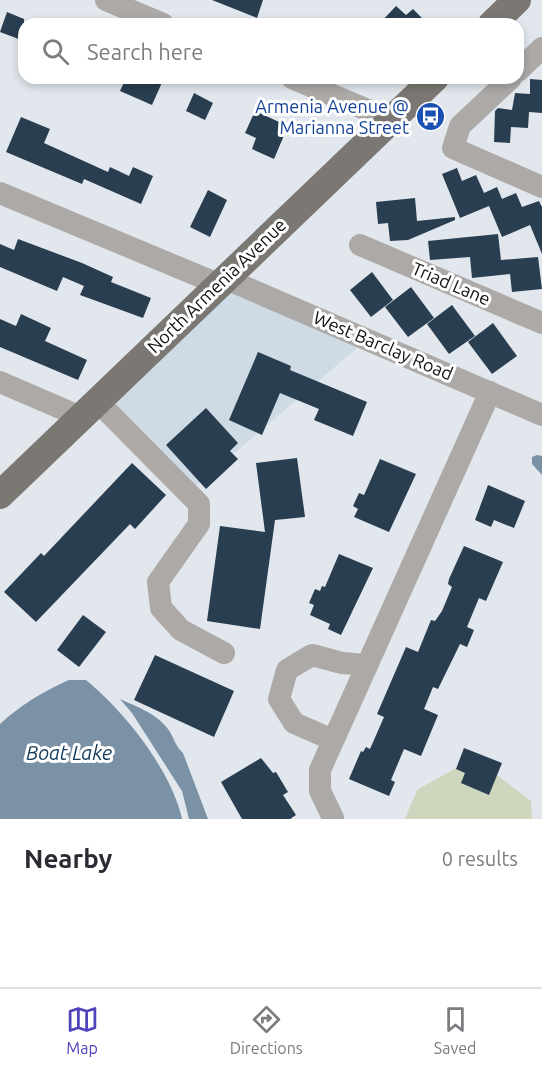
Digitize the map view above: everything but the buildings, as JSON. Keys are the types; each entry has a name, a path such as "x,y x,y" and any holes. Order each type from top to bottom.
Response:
{"main road":[{"path":"498,18 517,0"},
{"name":"North Armenia Avenue","path":"0,495 429,84"}],"street":[{"path":"106,0 149,18"},
{"path":"524,65 542,48"},
{"path":"306,84 391,120"},
{"path":"505,84 460,126 453,148 542,187"},
{"name":"West Barclay Road","path":"0,193 221,281 542,415"},
{"name":"Triad Lane","path":"360,245 542,323"},
{"path":"0,382 89,409 199,504 199,524 158,582 161,608 181,630 224,653"},
{"path":"333,818 320,791 320,770 490,392"},
{"path":"333,740 294,723 279,699 287,670 312,655 342,663 367,665"}],"shaded area":[{"path":"225,288 359,346 195,487 109,401"}],"green space":[{"path":"458,767 494,773 531,801 532,819 405,819 417,790"}],"water":[{"path":"542,456 542,475 532,464 532,457"},
{"name":"Boat Lake","path":"69,680 86,680 131,725 168,781 182,819 0,819 0,724 33,699"},
{"path":"120,699 152,715 168,729 183,753 208,819 189,819 182,791 132,713"}],"place":[{"name":"Armenia Avenue @ Marianna Street","path":"430,117"}]}
